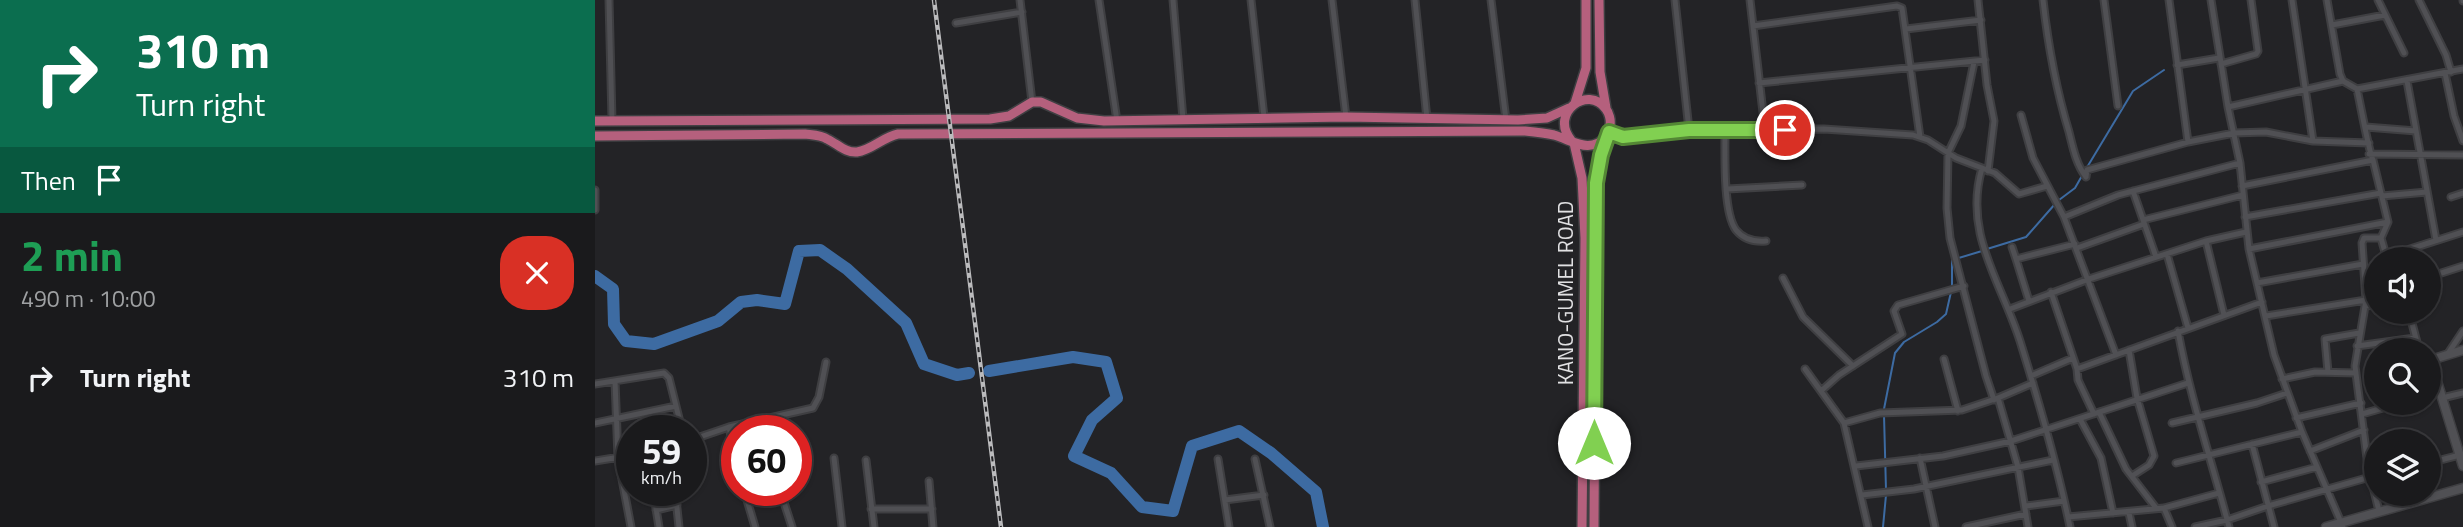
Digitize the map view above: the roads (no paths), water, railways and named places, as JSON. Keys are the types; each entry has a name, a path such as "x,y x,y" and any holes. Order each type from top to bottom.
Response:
{"main road":[{"path":"1573,142 1566,134 1564,125 1565,116 1572,106 1586,68 1586,0"},
{"path":"595,136 805,134 828,139 845,150 854,152 863,151 879,140 898,134 1502,130 1541,132 1581,146 1596,145 1608,134 1611,124 1599,72 1599,0"},
{"path":"595,121 1000,119 1032,102 1051,105 1077,118 1117,121 1264,117 1507,120 1547,117 1581,101 1595,101 1606,109"},
{"path":"946,120 946,134"},
{"name":"KANO-GUMEL ROAD","path":"1594,527 1595,211 1598,168 1608,134"},
{"name":"KANO-GUMEL ROAD","path":"1573,142 1581,169 1584,215 1582,527"},
{"path":"1583,489 1594,488"}],"street":[{"path":"609,0 612,120"},
{"path":"1020,0 1032,102"},
{"path":"1099,0 1117,121"},
{"path":"1173,0 1183,119"},
{"path":"1251,0 1264,117"},
{"path":"1332,0 1346,117"},
{"path":"1415,0 1427,119"},
{"path":"1491,0 1507,120"},
{"path":"1675,0 1689,130"},
{"path":"1750,0 1765,130"},
{"path":"1978,0 1994,121 1976,201 1977,221 1980,238 1997,284 2010,309 2032,380 2070,527"},
{"path":"2043,0 2060,103 2077,162 2087,174 2188,142 2234,132 2275,133 2313,141 2369,143"},
{"path":"2104,0 2118,106"},
{"path":"2169,0 2188,142"},
{"path":"2211,0 2240,163 2246,232 2257,283 2282,379 2342,524"},
{"path":"2177,65 2256,54 2258,51 2251,0"},
{"path":"2292,0 2313,141"},
{"path":"2327,0 2340,74 2343,81 2357,89 2463,69"},
{"path":"2378,0 2403,53"},
{"path":"2419,0 2446,55 2453,116 2463,141"},
{"path":"1753,26 1897,6 1902,8 1920,137"},
{"path":"956,23 1021,12"},
{"path":"2332,25 2385,15"},
{"path":"1906,29 1981,20"},
{"path":"1759,83 1985,60"},
{"path":"1974,62 1961,126 1948,153 1947,216 1986,376 2018,467 2028,527"},
{"path":"2228,107 2343,81"},
{"path":"2407,81 2436,240"},
{"path":"2357,89 2388,222 2381,238 2383,247"},
{"path":"2453,116 2463,114"},
{"path":"2021,115 2033,158 2064,217 2116,355"},
{"path":"2365,127 2416,131"},
{"path":"1608,134 1623,137 1689,130 1824,129 1896,133 1920,137 1985,169 2000,177 2019,194 2047,186"},
{"path":"1725,131 1727,188 1734,229 1745,238 1757,242 1766,241"},
{"path":"2242,186 2371,157 2463,155"},
{"path":"2064,217 2108,198 2240,163"},
{"path":"1727,188 1802,185"},
{"path":"595,190 595,210"},
{"path":"2133,191 2157,257"},
{"path":"2245,217 2381,195 2427,192"},
{"path":"2451,197 2463,194"},
{"path":"2015,259 2076,246 2144,222 2243,195"},
{"path":"2249,249 2388,222"},
{"path":"2010,309 2088,279 2246,232"},
{"path":"2417,247 2463,232"},
{"path":"2364,277 2364,238 2381,238"},
{"path":"2206,242 2224,315"},
{"path":"2013,247 2029,301"},
{"path":"2167,254 2188,328"},
{"path":"2257,283 2363,264"},
{"path":"2441,273 2463,266"},
{"path":"1783,278 1803,317 1853,366"},
{"path":"1821,391 1839,375 1902,334 1894,311 1898,305 1964,286"},
{"path":"2051,292 2077,369 2078,380 2119,457 2156,508"},
{"path":"2077,369 2262,302"},
{"path":"2266,316 2364,303"},
{"path":"2310,451 2364,429 2354,357 2364,312"},
{"path":"2412,324 2415,338"},
{"path":"2178,331 2188,383 2200,417 2208,456 2228,524"},
{"path":"2447,355 2463,331"},
{"path":"2327,372 2325,339 2359,334"},
{"path":"2357,346 2364,345"},
{"path":"2129,350 2137,398 2154,457 2148,465 2132,476"},
{"path":"2441,357 2463,350"},
{"path":"1844,423 1882,413 1958,411 1996,399 2073,358"},
{"path":"1944,359 1958,411"},
{"path":"782,415 813,408 819,397 826,362"},
{"path":"1805,369 1844,423 1868,527"},
{"path":"2282,379 2306,373 2356,373"},
{"path":"595,384 667,374 678,415"},
{"path":"615,381 617,415"},
{"path":"1856,466 1943,456 2011,441 2188,383"},
{"path":"2172,423 2257,403 2287,393"},
{"path":"2441,396 2463,393"},
{"path":"2441,399 2463,466"},
{"path":"2296,418 2361,403"},
{"path":"633,415 676,407"},
{"path":"595,423 616,418"},
{"path":"2080,419 2101,458 2113,513"},
{"path":"2176,463 2302,432"},
{"path":"2252,444 2274,527"},
{"path":"2441,460 2460,455"},
{"path":"595,461 616,458"},
{"path":"834,458 842,527"},
{"path":"1218,458 1229,527"},
{"path":"1920,458 1935,527"},
{"path":"1255,459 1270,527"},
{"path":"866,460 874,527"},
{"path":"1862,495 1926,486 2053,460"},
{"path":"2261,482 2317,467"},
{"path":"2195,527 2228,524 2268,506 2364,479"},
{"path":"929,481 933,527"},
{"path":"2326,527 2463,488"},
{"path":"2068,517 2164,508 2219,493"},
{"path":"1225,499 1264,495"},
{"path":"2026,506 2064,501"},
{"path":"627,506 631,527"},
{"path":"655,506 659,527"},
{"path":"656,510 673,506"},
{"path":"677,506 679,527"},
{"path":"749,506 755,527"},
{"path":"785,506 792,527"},
{"path":"2378,506 2379,511"},
{"path":"2164,508 2172,527"},
{"path":"871,509 932,509"},
{"path":"2129,513 2132,527"},
{"path":"1966,527 2026,514"}],"waterway":[{"path":"2086,169 2133,91 2164,70"},
{"path":"2059,200 2075,188 2083,174"},
{"path":"1987,249 2026,237 2055,204"},
{"path":"595,276 613,289 614,324 626,341 654,344 718,321 741,302 757,300 785,304 799,251 820,250 847,269 906,323 924,364 957,375 969,373"},
{"path":"1952,287 1952,260 1982,251"},
{"path":"1884,409 1895,353 1904,342 1946,314 1951,292"},
{"path":"989,371 1073,357 1106,362 1117,398 1092,420 1074,456 1111,473 1142,507 1173,511 1192,446 1239,431 1271,453 1316,492 1323,527"},
{"path":"1884,415 1886,490"},
{"path":"1883,527 1886,495"}],"railway":[{"path":"934,0 1001,527"}]}
